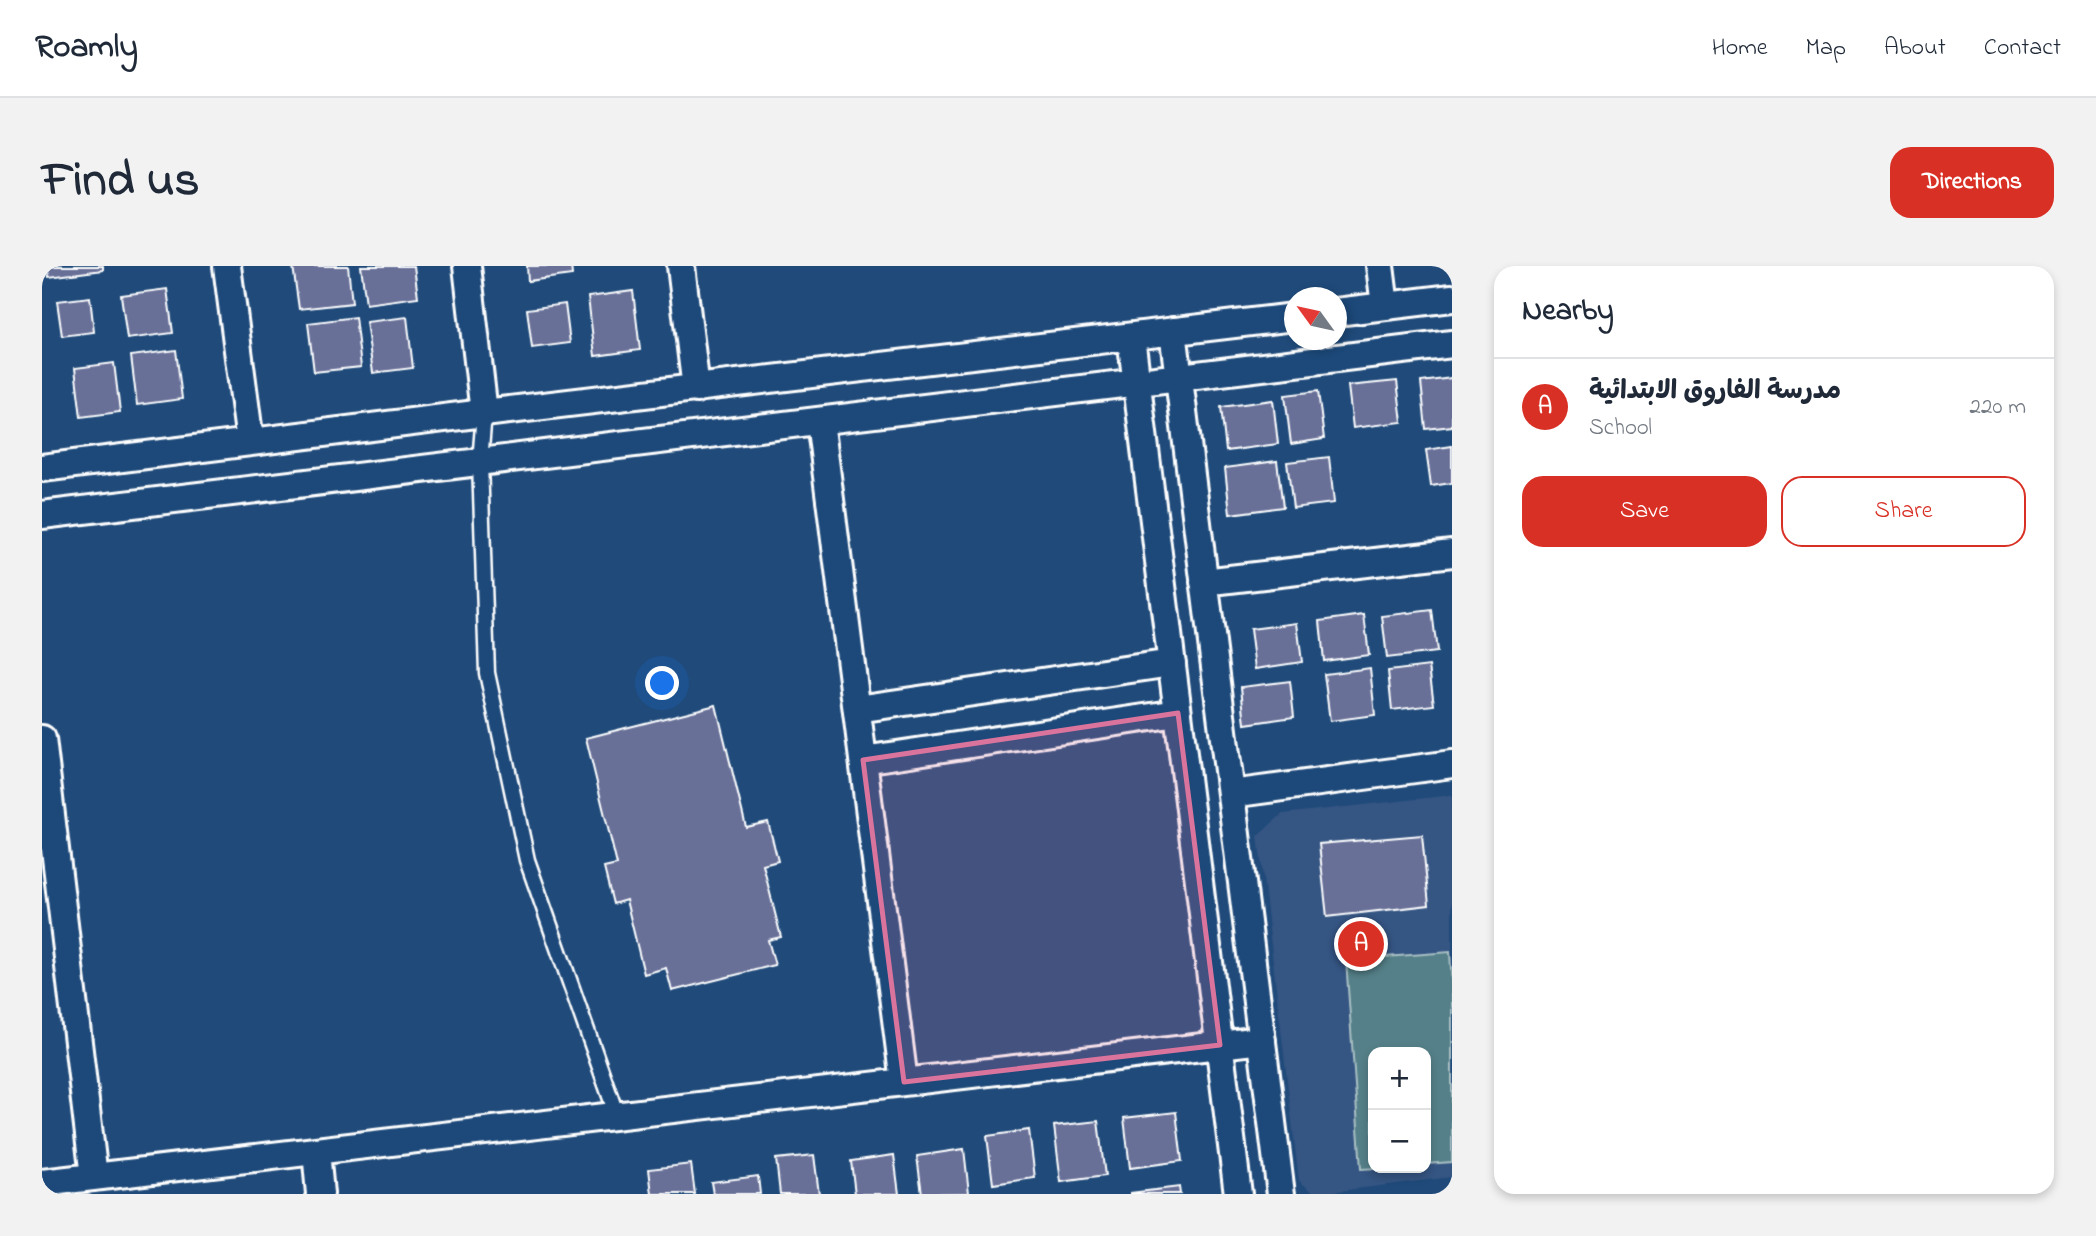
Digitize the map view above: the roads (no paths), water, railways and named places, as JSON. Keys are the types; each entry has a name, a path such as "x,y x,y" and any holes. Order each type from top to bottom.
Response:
{"street":[{"path":"227,266 250,443"},
{"path":"467,266 484,413"},
{"path":"681,266 696,389"},
{"path":"1380,266 1385,306"},
{"path":"1347,311 1452,298"},
{"path":"42,468 1284,318"},
{"path":"1173,331 1281,1194"},
{"path":"1131,337 1238,1194"},
{"path":"42,515 1452,344"},
{"path":"820,421 904,1082"},
{"path":"1205,582 1452,553"},
{"path":"856,709 1172,663"},
{"path":"863,760 1178,713"},
{"path":"42,739 53,929 94,1177"},
{"path":"1231,794 1452,764"},
{"path":"42,1183 1262,1040"},
{"path":"316,1151 320,1194"}],"lane":[{"path":"484,413 480,462 487,673 527,860 617,1116"}],"place":[{"name":"مدرسة الفاروق الابتدائية","path":"1361,944"}]}
